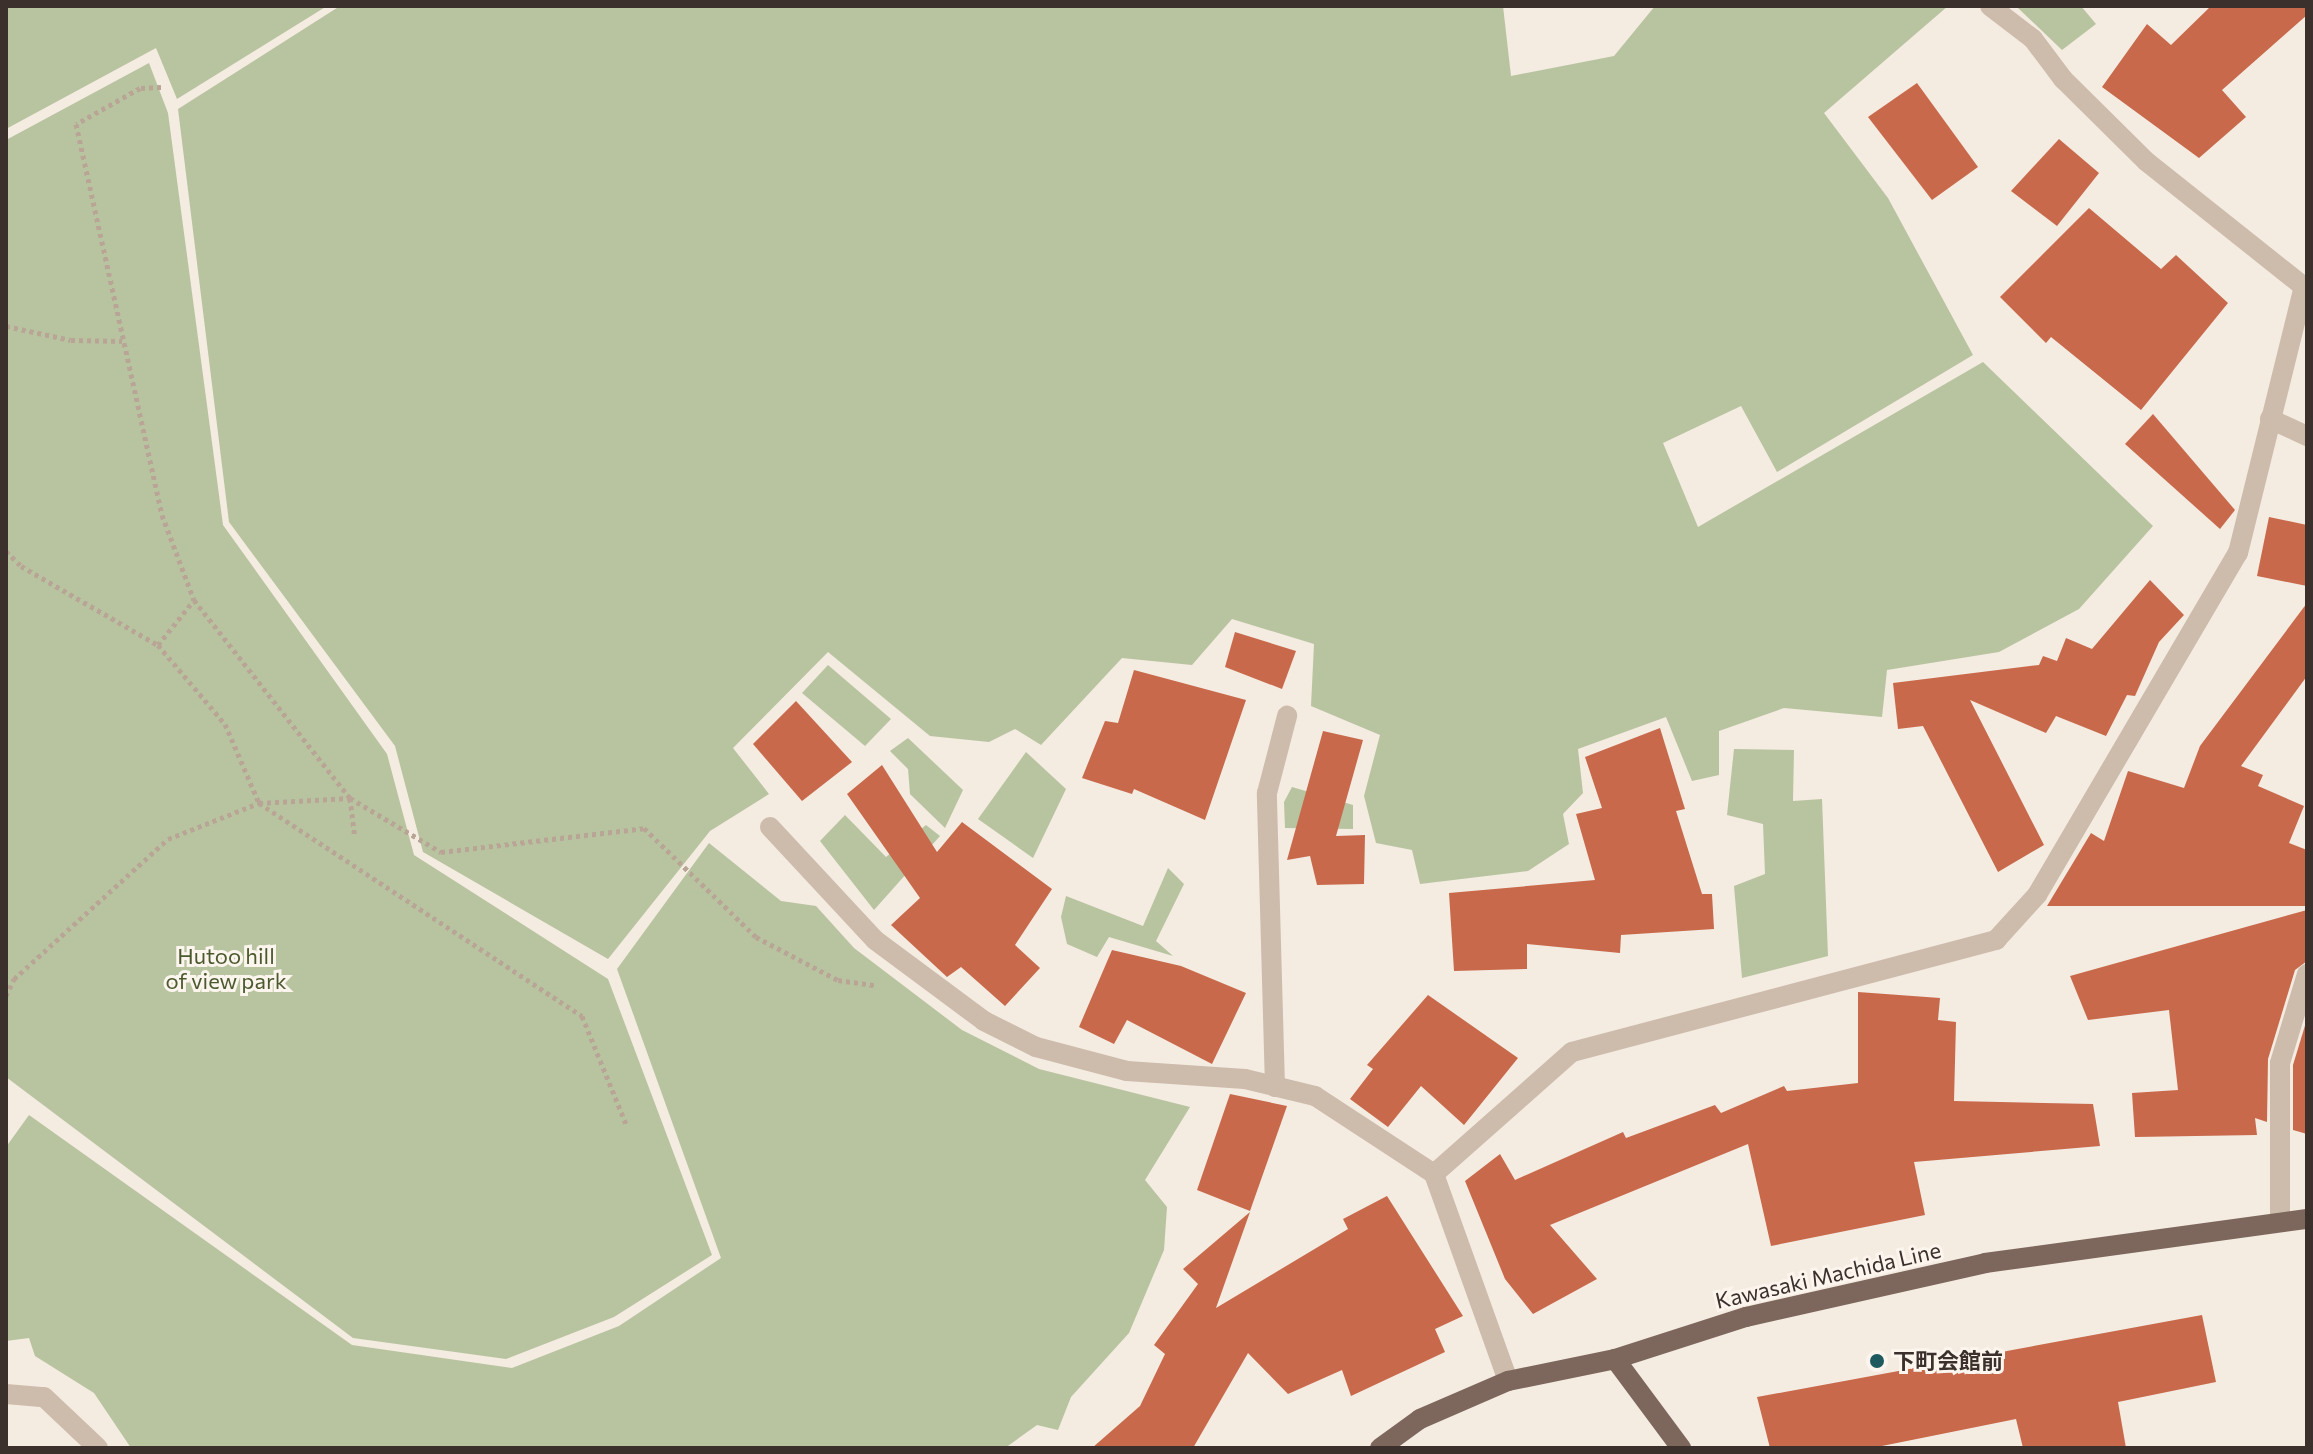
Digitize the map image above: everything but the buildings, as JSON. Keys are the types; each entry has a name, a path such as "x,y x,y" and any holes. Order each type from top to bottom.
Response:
{"main road":[{"name":"Kawasaki Machida Line","path":"1380,1448 1420,1419 1508,1381 1615,1359 1746,1317 1985,1263 2280,1220 2307,1219"},
{"path":"1615,1359 1681,1448"}],"street":[{"path":"1434,1174 1572,1052 1672,1021 1996,940 2037,895 2238,553 2306,286 2147,162 2063,79 2033,39 1990,6"},
{"path":"2270,419 2307,436"},
{"path":"1275,1087 1267,793 1287,716"},
{"path":"770,827 875,940 984,1021 1036,1047 1127,1071 1275,1087 1315,1096 1434,1174 1508,1381"},
{"path":"2280,1220 2280,1063 2307,974"},
{"path":"6,1394 44,1397 98,1448"}],"path":[{"path":"161,87 140,88 76,124 162,515 194,600 350,798 441,852 644,828 756,937 838,980 883,986"},
{"path":"6,326 71,340 122,341"},
{"path":"6,551 21,566 158,645 225,724 259,803 582,1016 626,1124"},
{"path":"158,645 194,600"},
{"path":"6,996 14,979 168,839 259,803 350,798"},
{"path":"350,798 355,836"}],"green space":[{"path":"6,6 327,6 177,99 156,48 6,129"},
{"path":"340,6 1503,6 1511,76 1614,56 1655,6 1948,6 1824,113 1888,198 1973,355 1777,472 1741,406 1663,443 1698,527 1983,362 2153,526 2079,609 1999,652 1887,670 1882,717 1784,708 1719,731 1719,775 1692,781 1666,717 1578,749 1583,793 1563,814 1569,844 1528,871 1420,884 1412,850 1376,843 1364,796 1380,735 1311,706 1314,644 1232,619 1192,665 1122,658 1041,745 1015,729 989,742 930,736 828,652 733,748 769,794 710,831 608,959 423,852 395,746 229,522 178,109"},
{"path":"2081,6 2096,24 2062,50 2018,8"},
{"name":"Hutoo hill of view park","path":"149,63 168,113 223,525 387,754 414,855 608,979 712,1255 614,1317 506,1359 353,1338 6,1077 6,140"},
{"path":"828,665 891,719 865,746 802,693"},
{"path":"908,738 963,790 945,828 910,794 908,769 890,751"},
{"path":"1734,749 1794,750 1793,801 1822,799 1828,956 1742,978 1734,886 1765,874 1763,824 1727,815"},
{"path":"1026,752 1066,789 1033,858 978,819"},
{"path":"1292,787 1353,805 1353,829 1285,828 1284,802"},
{"path":"845,815 886,857 926,825 940,836 874,910 820,841"},
{"path":"709,843 781,901 816,906 854,948 962,1030 1039,1069 1190,1107 1145,1180 1167,1207 1164,1250 1129,1333 1071,1397 1058,1430 1037,1425 1005,1448 131,1448 94,1393 35,1356 29,1338 6,1341 6,1147 29,1115 352,1345 512,1368 619,1326 721,1258 617,969"},
{"path":"1168,868 1184,884 1156,941 1173,956 1109,937 1097,957 1067,944 1061,917 1066,896 1143,926"}],"place":[{"name":"下町会館前","path":"1877,1361"}]}
